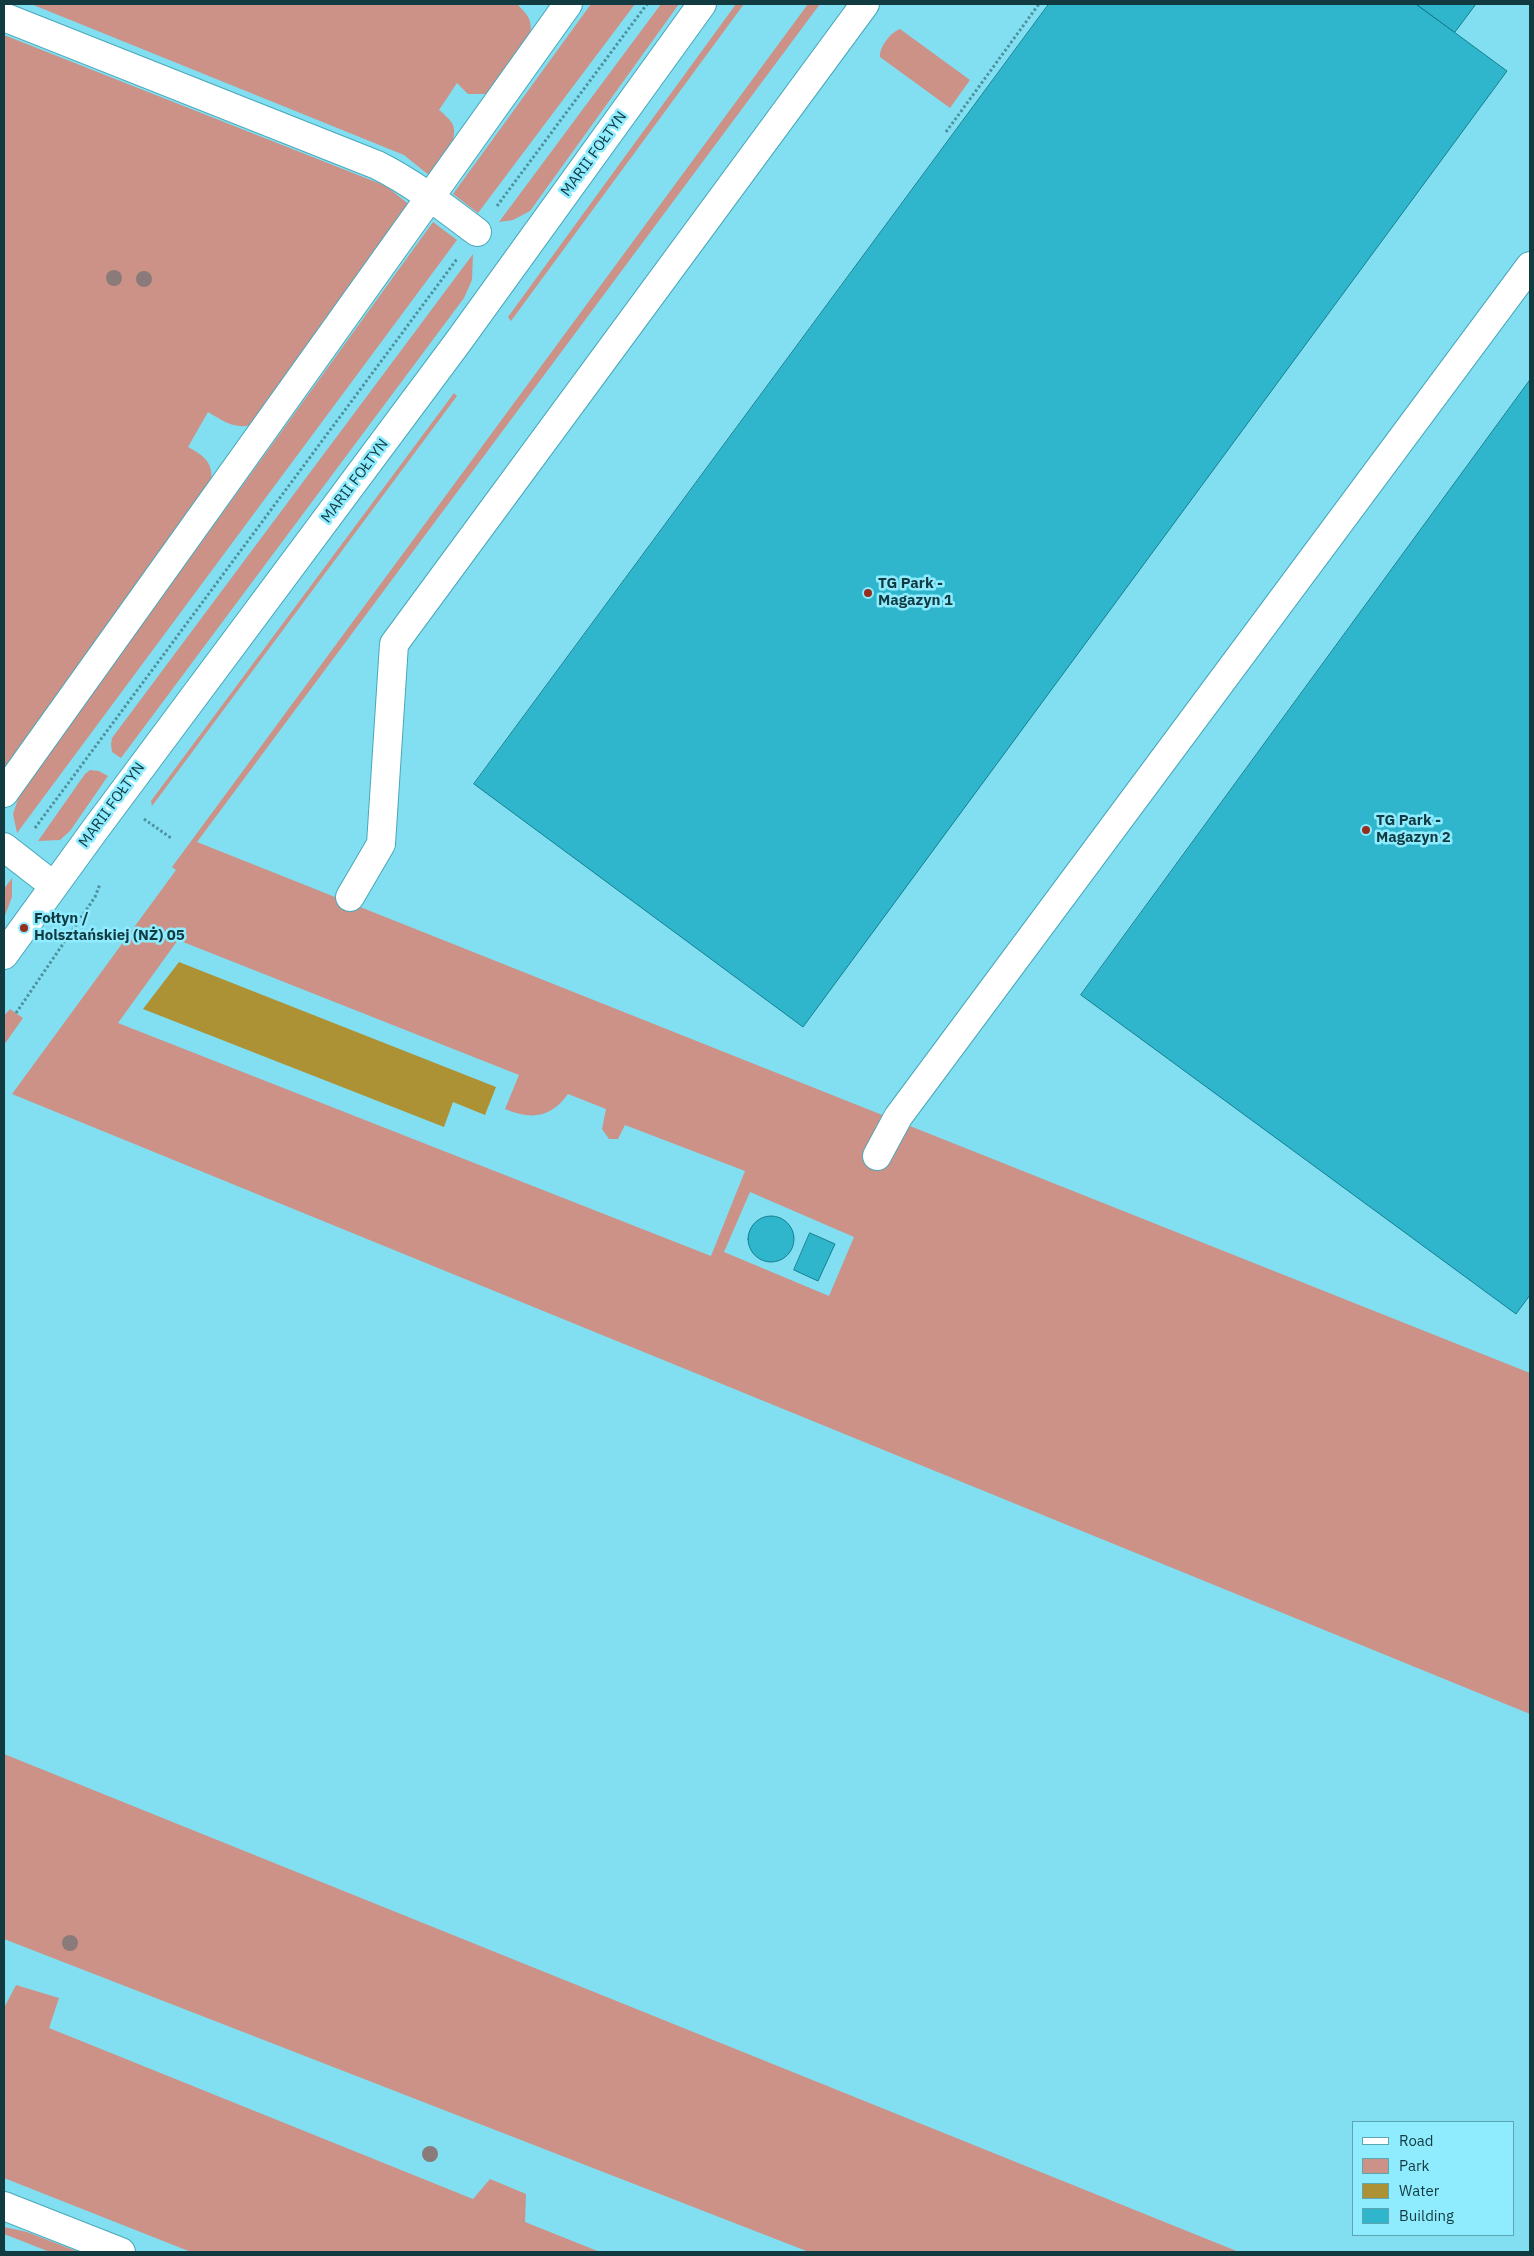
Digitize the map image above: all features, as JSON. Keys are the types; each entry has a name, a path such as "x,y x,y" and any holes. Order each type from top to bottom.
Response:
{"street":[{"path":"4,793 568,4"},
{"name":"MARII FOŁTYN","path":"4,955 453,350 702,4"},
{"path":"350,897 381,844 394,644 865,4"},
{"path":"4,17 377,165 396,174 477,232"},
{"path":"878,1156 898,1117 1530,266"},
{"path":"10,851 54,886"},
{"path":"4,2206 121,2252"}],"path":[{"path":"10,851 647,4"},
{"path":"946,132 1039,4"},
{"path":"143,818 171,838"}],"green space":[{"path":"31,4 517,4 529,18 531,31 530,37 487,94 468,94 457,83 439,110 453,125 454,132 451,146 430,176 404,155"},
{"path":"591,4 635,4 478,213 453,194"},
{"path":"661,4 679,4 530,211 513,220 499,222"},
{"path":"736,4 744,4 511,321 508,317"},
{"path":"808,4 820,4 197,842 1530,1373 1530,1714 12,1094 176,870 172,867","holes":["178,940 519,1075 505,1109 523,1115 540,1115 555,1108 568,1094 606,1109 602,1129 609,1139 618,1139 625,1125 745,1171 711,1256 118,1023","750,1192 854,1237 829,1296 724,1252"]},
{"path":"900,29 970,80 950,108 880,57 881,49 886,40"},
{"path":"4,35 386,186 411,206 253,425 234,425 224,422 208,412 188,447 204,457 210,465 211,484 4,768"},
{"path":"433,222 457,240 17,833 13,814 20,793"},
{"path":"473,254 472,280 464,298 121,758 112,752 112,738"},
{"path":"454,393 457,396 152,806 151,801"},
{"path":"90,770 99,771 108,776 70,831 60,840 38,841 85,774"},
{"path":"12,878 12,897 4,918 4,889"},
{"path":"10,1009 23,1018 4,1045 4,1016"},
{"path":"4,1754 1239,2252 809,2252 4,1939"},
{"path":"16,1985 59,1998 49,2028 473,2199 490,2179 526,2194 525,2222 600,2252 191,2252 4,2178 4,2008"},
{"path":"4,2227 27,2232 79,2252 50,2252 4,2234"}],"water":[{"path":"179,962 496,1087 485,1115 453,1102 444,1127 143,1009"}],"building":[{"name":"TG Park - Magazyn 1","path":"1049,4 1416,4 1507,71 803,1027 474,784"},
{"path":"1416,4 1476,4 1455,32"},
{"name":"TG Park - Magazyn 2","path":"1530,380 1530,1295 1516,1314 1081,995"},
{"path":"771,1216 784,1220 790,1226 794,1239 790,1252 784,1258 771,1262 758,1258 752,1252 748,1239 752,1226 758,1220"},
{"path":"810,1233 835,1244 818,1281 794,1270"}],"place":[{"name":"TG Park - Magazyn 1","path":"868,593"},
{"name":"TG Park - Magazyn 2","path":"1366,830"},
{"name":"Fołtyn / Holsztańskiej (NŻ) 05","path":"24,928"}]}
